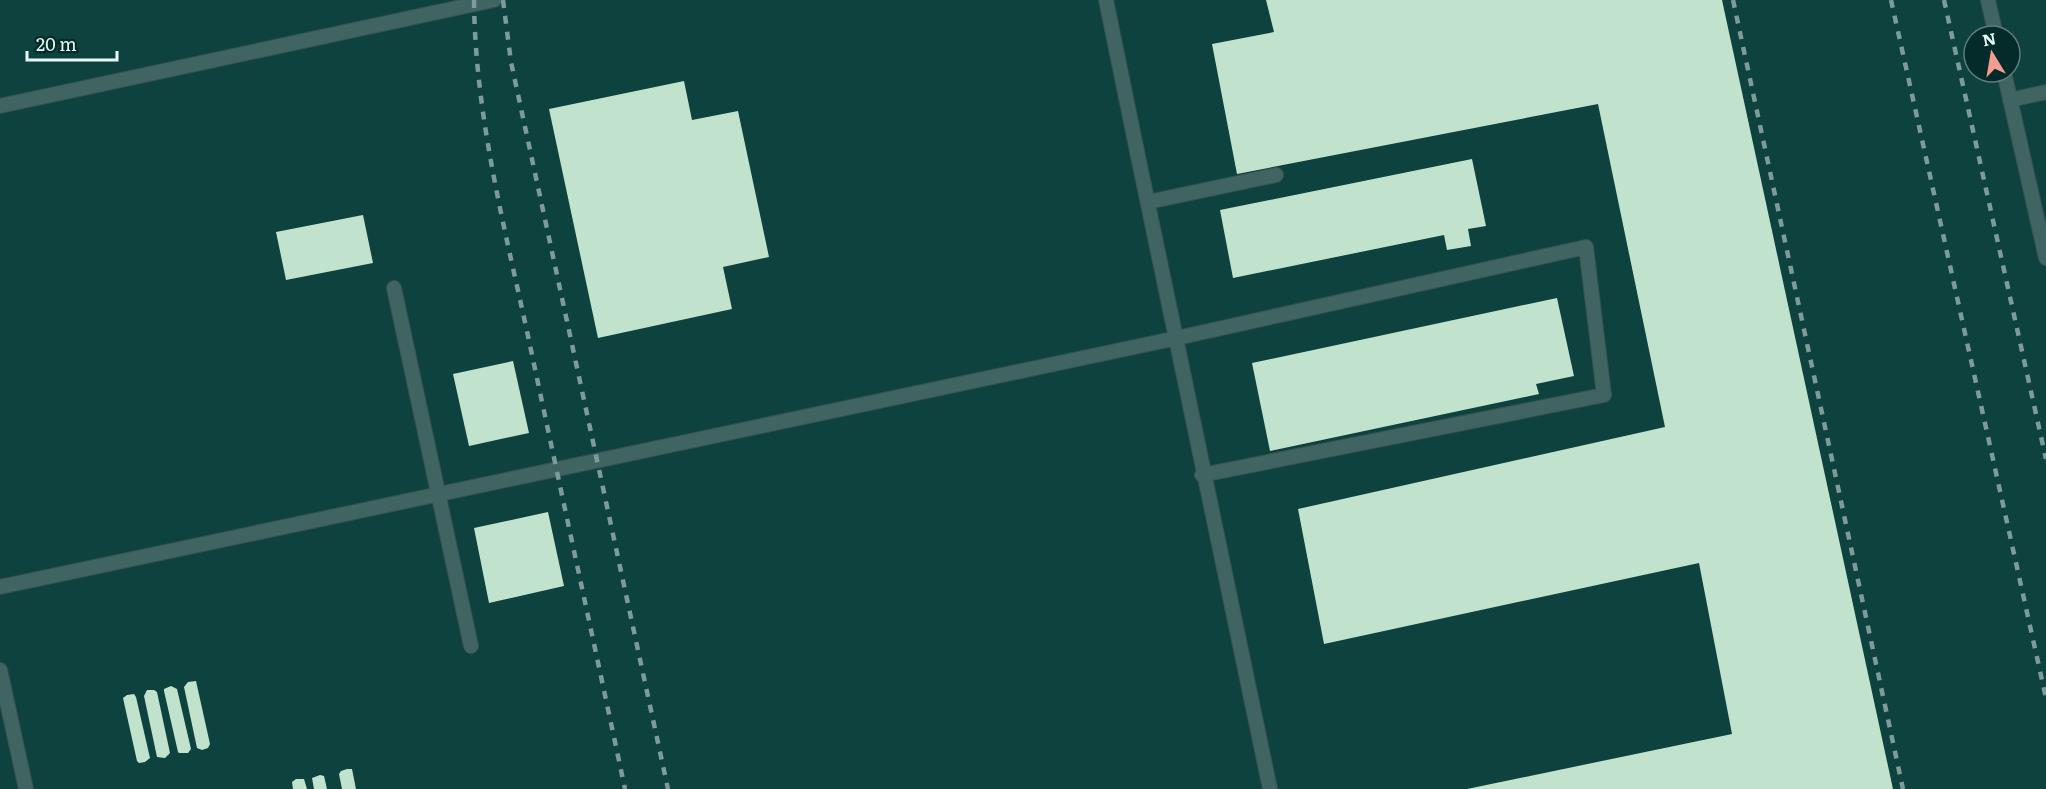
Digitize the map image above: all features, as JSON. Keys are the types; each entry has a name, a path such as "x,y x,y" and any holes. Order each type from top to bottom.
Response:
{"lane":[{"path":"0,106 495,0"},
{"path":"1106,0 1177,338 1202,475 1269,789"},
{"path":"1988,0 1993,24"},
{"path":"2007,84 2046,258"},
{"path":"2010,100 2046,92"},
{"path":"1148,202 1276,175"},
{"path":"0,587 567,469 1177,338 1586,247 1604,395 1202,475"},
{"path":"394,288 471,646"},
{"path":"0,670 26,789"}],"shaded area":[{"path":"0,0 2046,0 2046,789 0,789"}],"building":[{"path":"1266,0 1722,0 1893,789 1467,789 1732,734 1699,563 1324,644 1298,509 1665,427 1598,104 1237,174 1212,44 1274,32"},
{"path":"684,81 692,120 738,111 769,257 723,267 732,309 598,338 549,109"},
{"path":"1472,159 1486,226 1468,229 1471,246 1447,250 1444,235 1233,278 1220,210"},
{"path":"363,215 373,263 286,280 276,232"},
{"path":"1557,298 1574,376 1536,384 1539,394 1270,451 1252,363"},
{"path":"513,361 529,433 469,446 453,374"},
{"path":"548,512 564,586 489,603 474,528"},
{"path":"196,681 210,744 208,748 202,750 197,748 184,687 188,682"},
{"path":"171,686 177,689 191,749 188,753 178,752 164,691"},
{"path":"147,690 157,692 170,753 165,758 157,757 144,696"},
{"path":"134,694 136,697 150,758 145,762 137,761 123,698"},
{"path":"352,769 356,789 342,789 339,774"},
{"path":"324,776 327,789 314,789 312,778"},
{"path":"296,779 304,779 307,789 293,789 292,782"}],"railway":[{"path":"474,0 479,85 492,169 625,789"},
{"path":"503,0 511,62 668,789"},
{"path":"1733,0 1903,789"},
{"path":"1891,0 2046,698"},
{"path":"1944,0 2046,459"}]}
